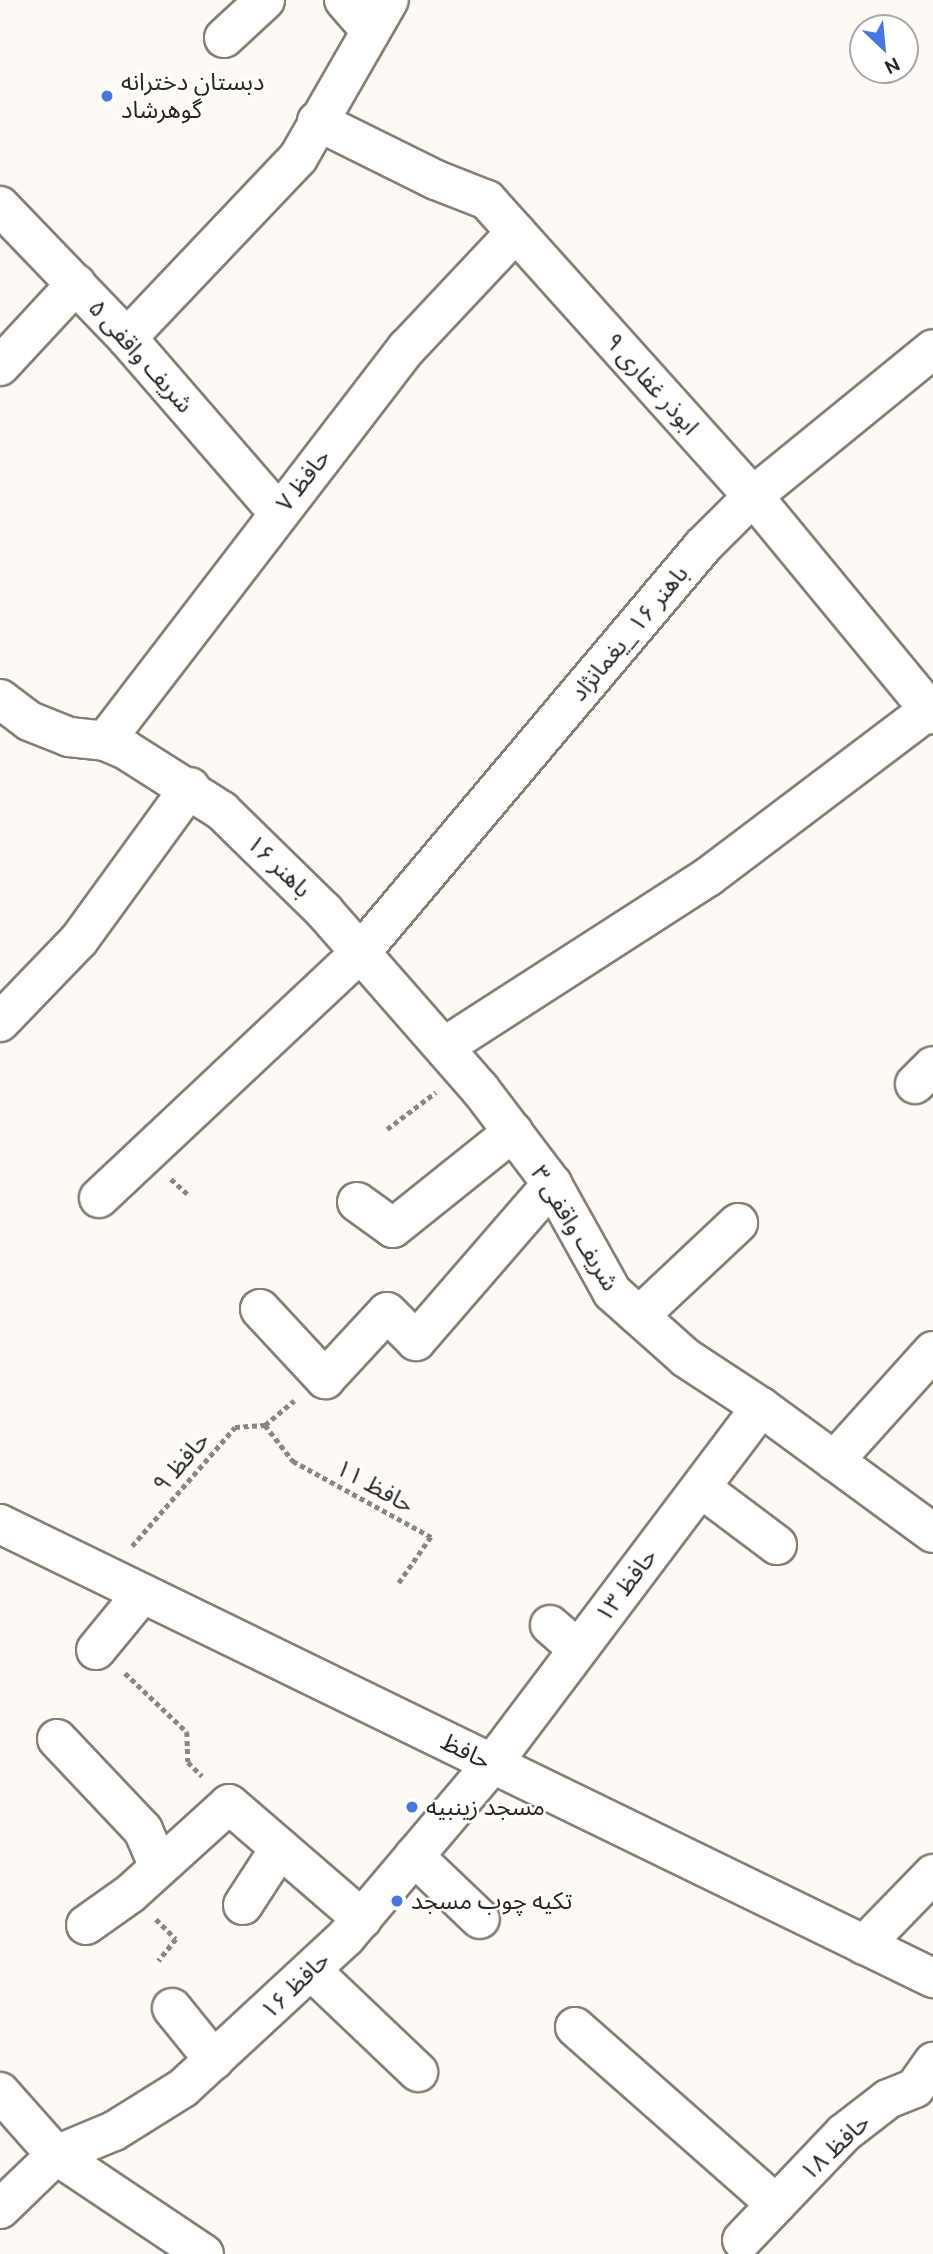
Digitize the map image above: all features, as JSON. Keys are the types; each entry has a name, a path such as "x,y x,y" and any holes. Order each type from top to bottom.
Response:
{"street":[{"path":"224,38 265,0"},
{"path":"127,338 298,158 380,15 344,0"},
{"name":"ابوذر غفاری ۹","path":"317,121 436,180 487,200 753,496 932,711"},
{"name":"شریف واقفی ۵","path":"0,206 127,338 277,511"},
{"name":"حافظ ۷","path":"105,741 277,511 407,348 516,232"},
{"path":"0,366 76,284"},
{"name":"باهنر ۱۶ _یغمانژاد","path":"99,1198 360,953 703,546 753,496 933,349"},
{"path":"0,699 29,721 69,737 105,741"},
{"path":"454,1059 708,877 932,711"},
{"name":"باهنر ۱۶","path":"105,741 190,787 222,811 324,911 360,953"},
{"path":"0,1022 79,940 190,787"},
{"name":"شریف واقفی ۳","path":"360,953 454,1059 552,1184 612,1292 686,1358 761,1407 933,1533"},
{"path":"356,1202 393,1228 513,1132"},
{"path":"260,1309 325,1378 387,1312 416,1341 552,1184"},
{"path":"639,1316 738,1223"},
{"path":"834,1461 933,1351"},
{"name":"حافظ ۱۳","path":"492,1764 761,1407"},
{"path":"701,1488 777,1545"},
{"name":"حافظ","path":"0,1524 933,1978"},
{"path":"96,1650 142,1594"},
{"path":"550,1625 578,1649"},
{"path":"57,1739 143,1830 159,1867"},
{"name":"حافظ ۱۶","path":"0,2209 56,2155 125,2123 183,2088 214,2060 362,1919 492,1764"},
{"path":"86,1925 131,1893 229,1804 362,1919"},
{"path":"243,1905 280,1848"},
{"path":"414,1856 480,1919"},
{"path":"864,1945 933,1874"},
{"path":"311,1970 418,2071"},
{"path":"172,2008 214,2060"},
{"path":"575,2027 776,2204"},
{"name":"حافظ ۱۸","path":"742,2241 844,2133 888,2099 915,2088 933,2062"},
{"path":"2,2094 56,2155 202,2253"}],"path":[{"path":"387,1129 454,1059"},
{"name":"حافظ ۹","path":"106,1576 235,1427 265,1425 298,1398"},
{"name":"حافظ ۱۱","path":"265,1425 293,1461 431,1537 399,1583"},
{"path":"134,1663 125,1673 187,1732 188,1762 229,1804"},
{"path":"131,1893 176,1939 159,1961"}],"place":[{"name":"دبستان دخترانه گوهرشاد","path":"107,96"},
{"name":"مسجد زینبیه","path":"412,1807"},
{"name":"تکیه چوب مسجد","path":"397,1901"}]}
